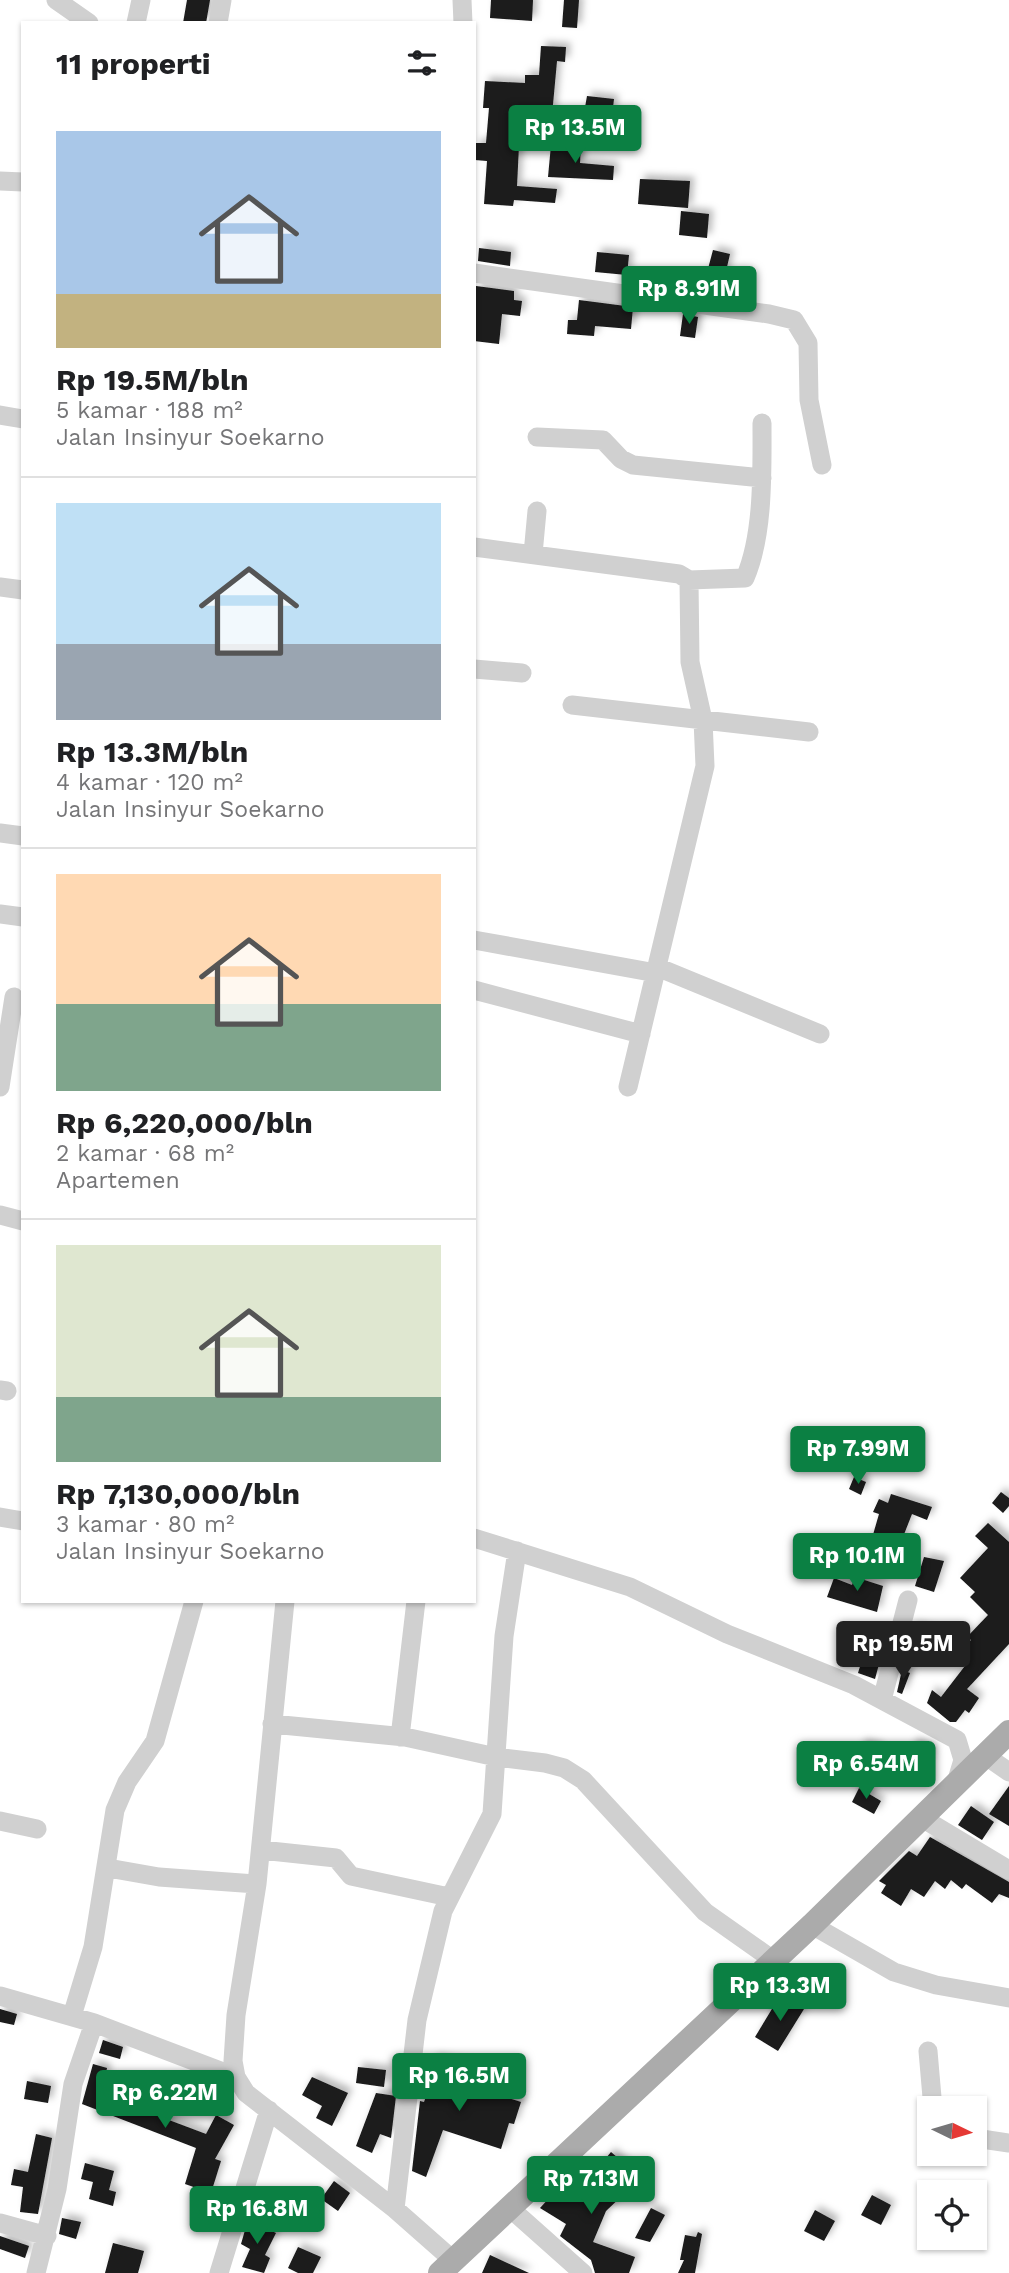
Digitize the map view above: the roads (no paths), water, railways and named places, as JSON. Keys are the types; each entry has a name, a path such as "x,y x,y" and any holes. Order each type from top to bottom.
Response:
{"main road":[{"path":"447,2267 812,1925 1009,1732"}],"street":[{"path":"136,21 141,0"},
{"path":"218,21 222,0"},
{"path":"462,0 463,21"},
{"path":"61,9 85,21"},
{"path":"0,181 21,182"},
{"path":"476,274 769,314 794,320 805,333 808,343 809,400 822,465"},
{"path":"0,415 21,419"},
{"path":"476,547 679,574 689,580 745,578 753,554 762,478 762,423"},
{"path":"537,437 603,440 621,459 633,466 762,478"},
{"path":"533,554 537,511"},
{"path":"628,1087 705,766 703,720 691,669 689,580"},
{"path":"0,587 21,590"},
{"path":"476,669 522,673"},
{"path":"572,705 809,732"},
{"path":"0,833 21,835"},
{"path":"0,914 21,918"},
{"path":"476,940 657,970 820,1034"},
{"path":"476,991 641,1034"},
{"path":"0,1087 12,996"},
{"path":"0,1215 21,1220"},
{"path":"0,1517 21,1521"},
{"path":"476,1539 630,1587 727,1634 821,1669 882,1700 957,1740 963,1760 955,1787"},
{"path":"395,2209 417,2020 449,1897 490,1821 504,1636 517,1551"},
{"path":"882,1700 908,1600"},
{"path":"72,2016 93,1947 108,1868 115,1811 127,1782 155,1741 193,1603"},
{"path":"285,1603 257,1884 236,2015 233,2061 236,2077 246,2093 395,2209 447,2267"},
{"path":"400,1737 416,1603"},
{"path":"272,1724 400,1737 565,1768 583,1780 705,1912 773,1960"},
{"path":"986,1756 1009,1772"},
{"path":"922,1818 1009,1870"},
{"path":"0,1821 37,1829"},
{"path":"261,1850 337,1858 351,1876 449,1897"},
{"path":"108,1868 159,1877 257,1884"},
{"path":"812,1925 894,1972 936,1985 1009,1998"},
{"path":"0,1996 94,2023 236,2077"},
{"path":"36,2273 57,2189 68,2104 94,2023"},
{"path":"928,2050 932,2096"},
{"path":"219,2273 269,2110"},
{"path":"987,2140 1009,2143"},
{"path":"510,2208 583,2273"},
{"path":"0,2223 47,2236"}]}
